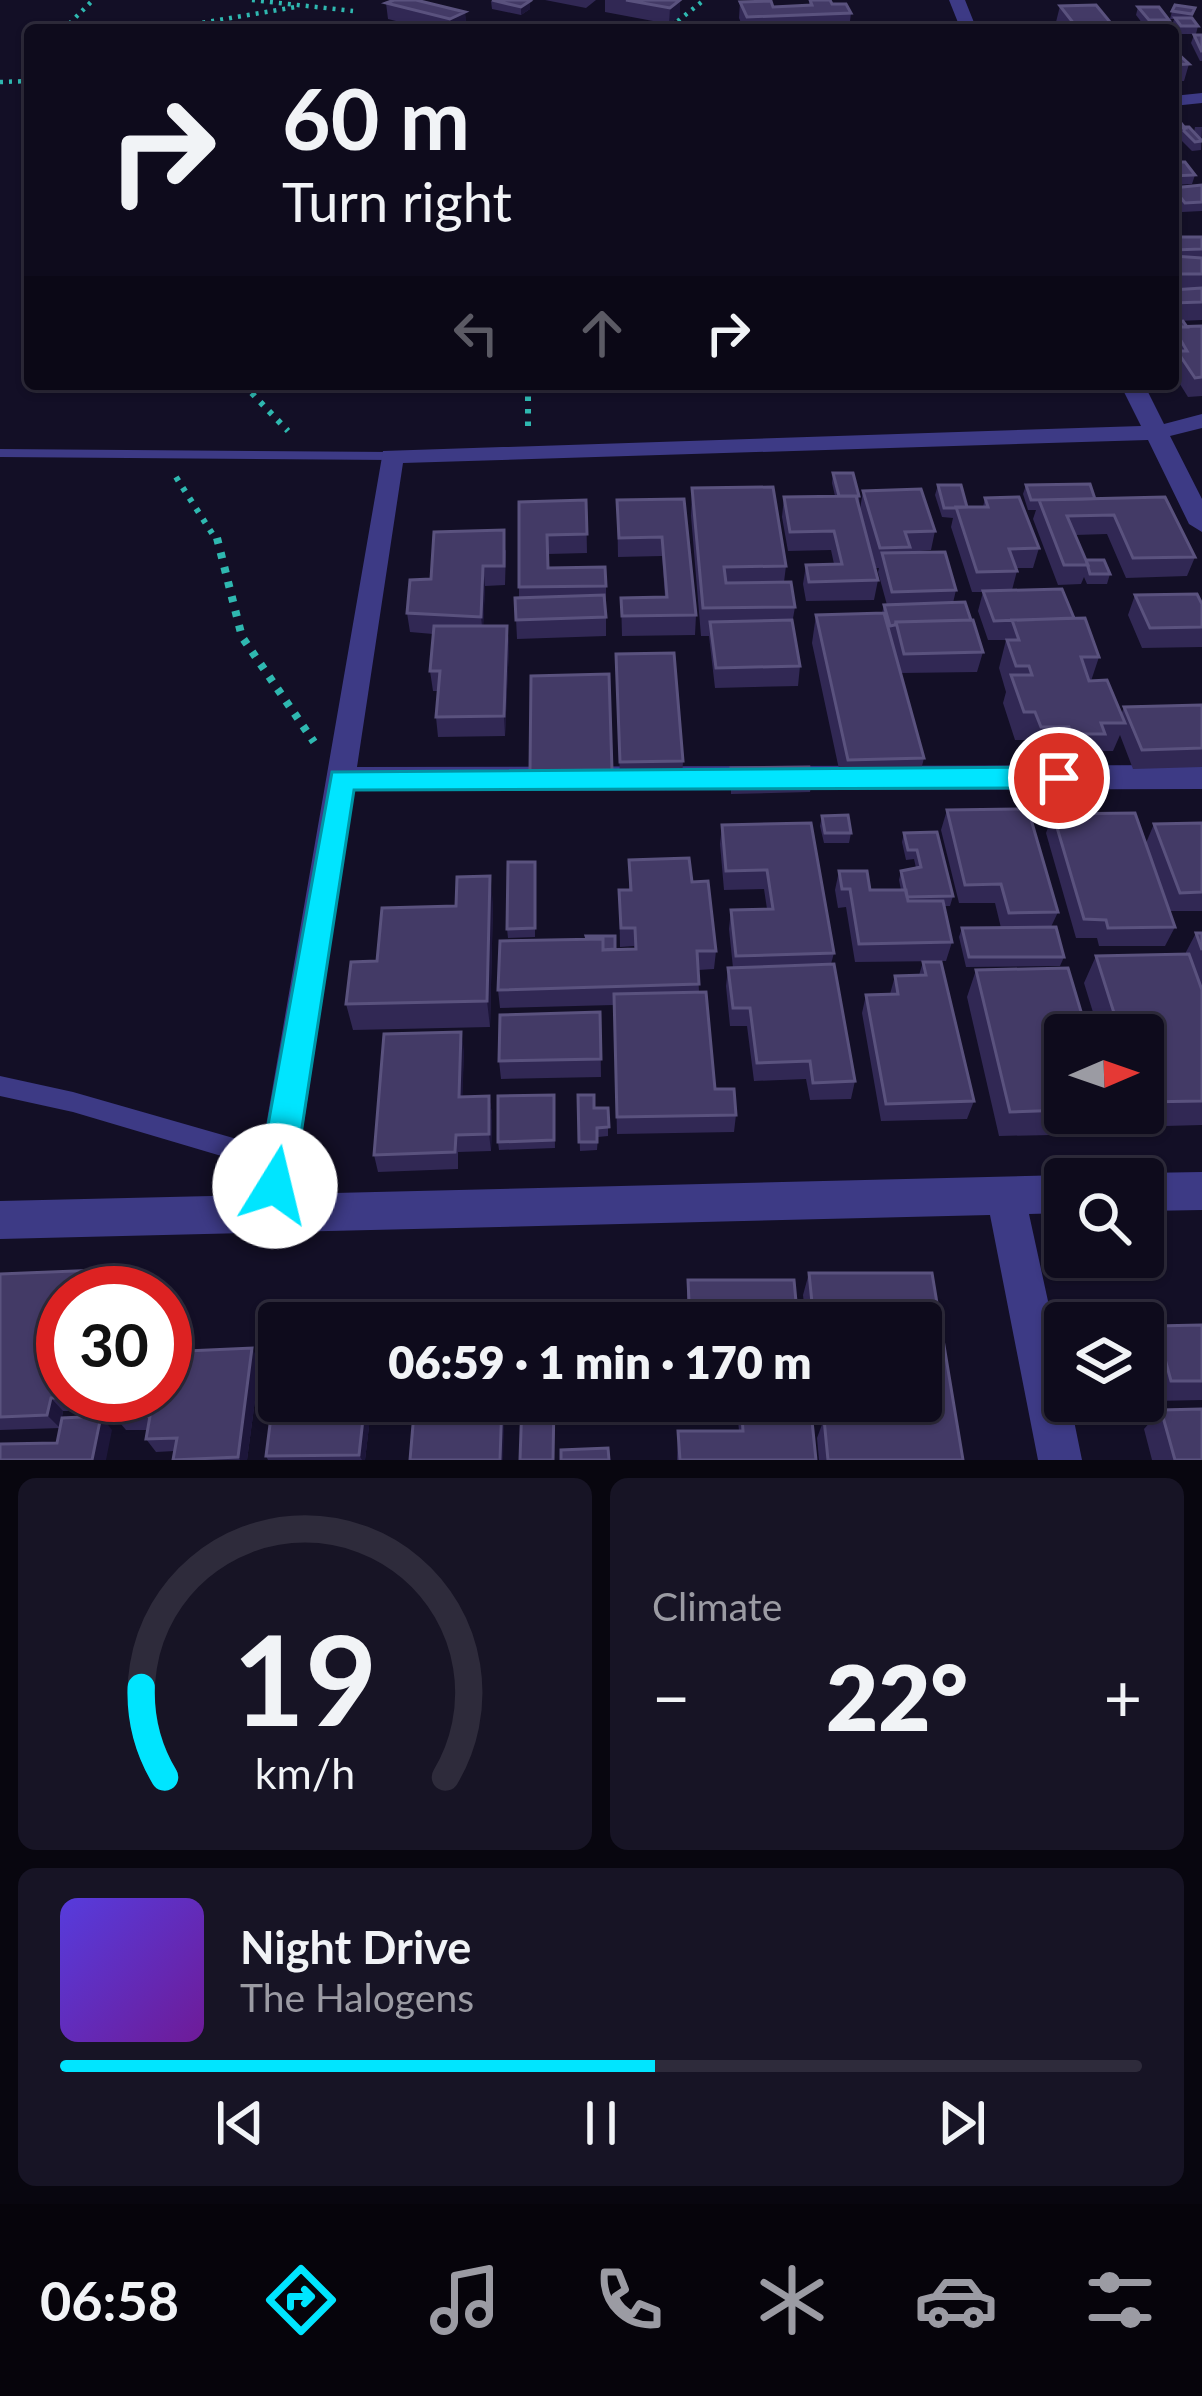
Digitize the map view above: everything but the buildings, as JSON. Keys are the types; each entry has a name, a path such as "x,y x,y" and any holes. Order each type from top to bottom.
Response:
{"street":[{"path":"1135,390 1202,524"},
{"path":"271,1210 392,456 1155,433 1202,421"},
{"path":"342,779 1202,777"},
{"path":"1164,1192 1202,1191"},
{"path":"0,1220 1044,1195"},
{"path":"1006,1196 1060,1460"}],"lane":[{"path":"0,453 392,456"},
{"path":"0,1086 73,1102 279,1162"}],"path":[{"path":"69,24 93,0"},
{"path":"253,0 353,10"},
{"path":"674,24 704,0"},
{"path":"194,24 296,7"},
{"path":"248,390 263,410 321,459"},
{"path":"528,390 531,453"},
{"path":"147,453 174,474 216,535 242,637 342,779"}],"route":[{"path":"275,1186 342,779 1059,778"}]}
